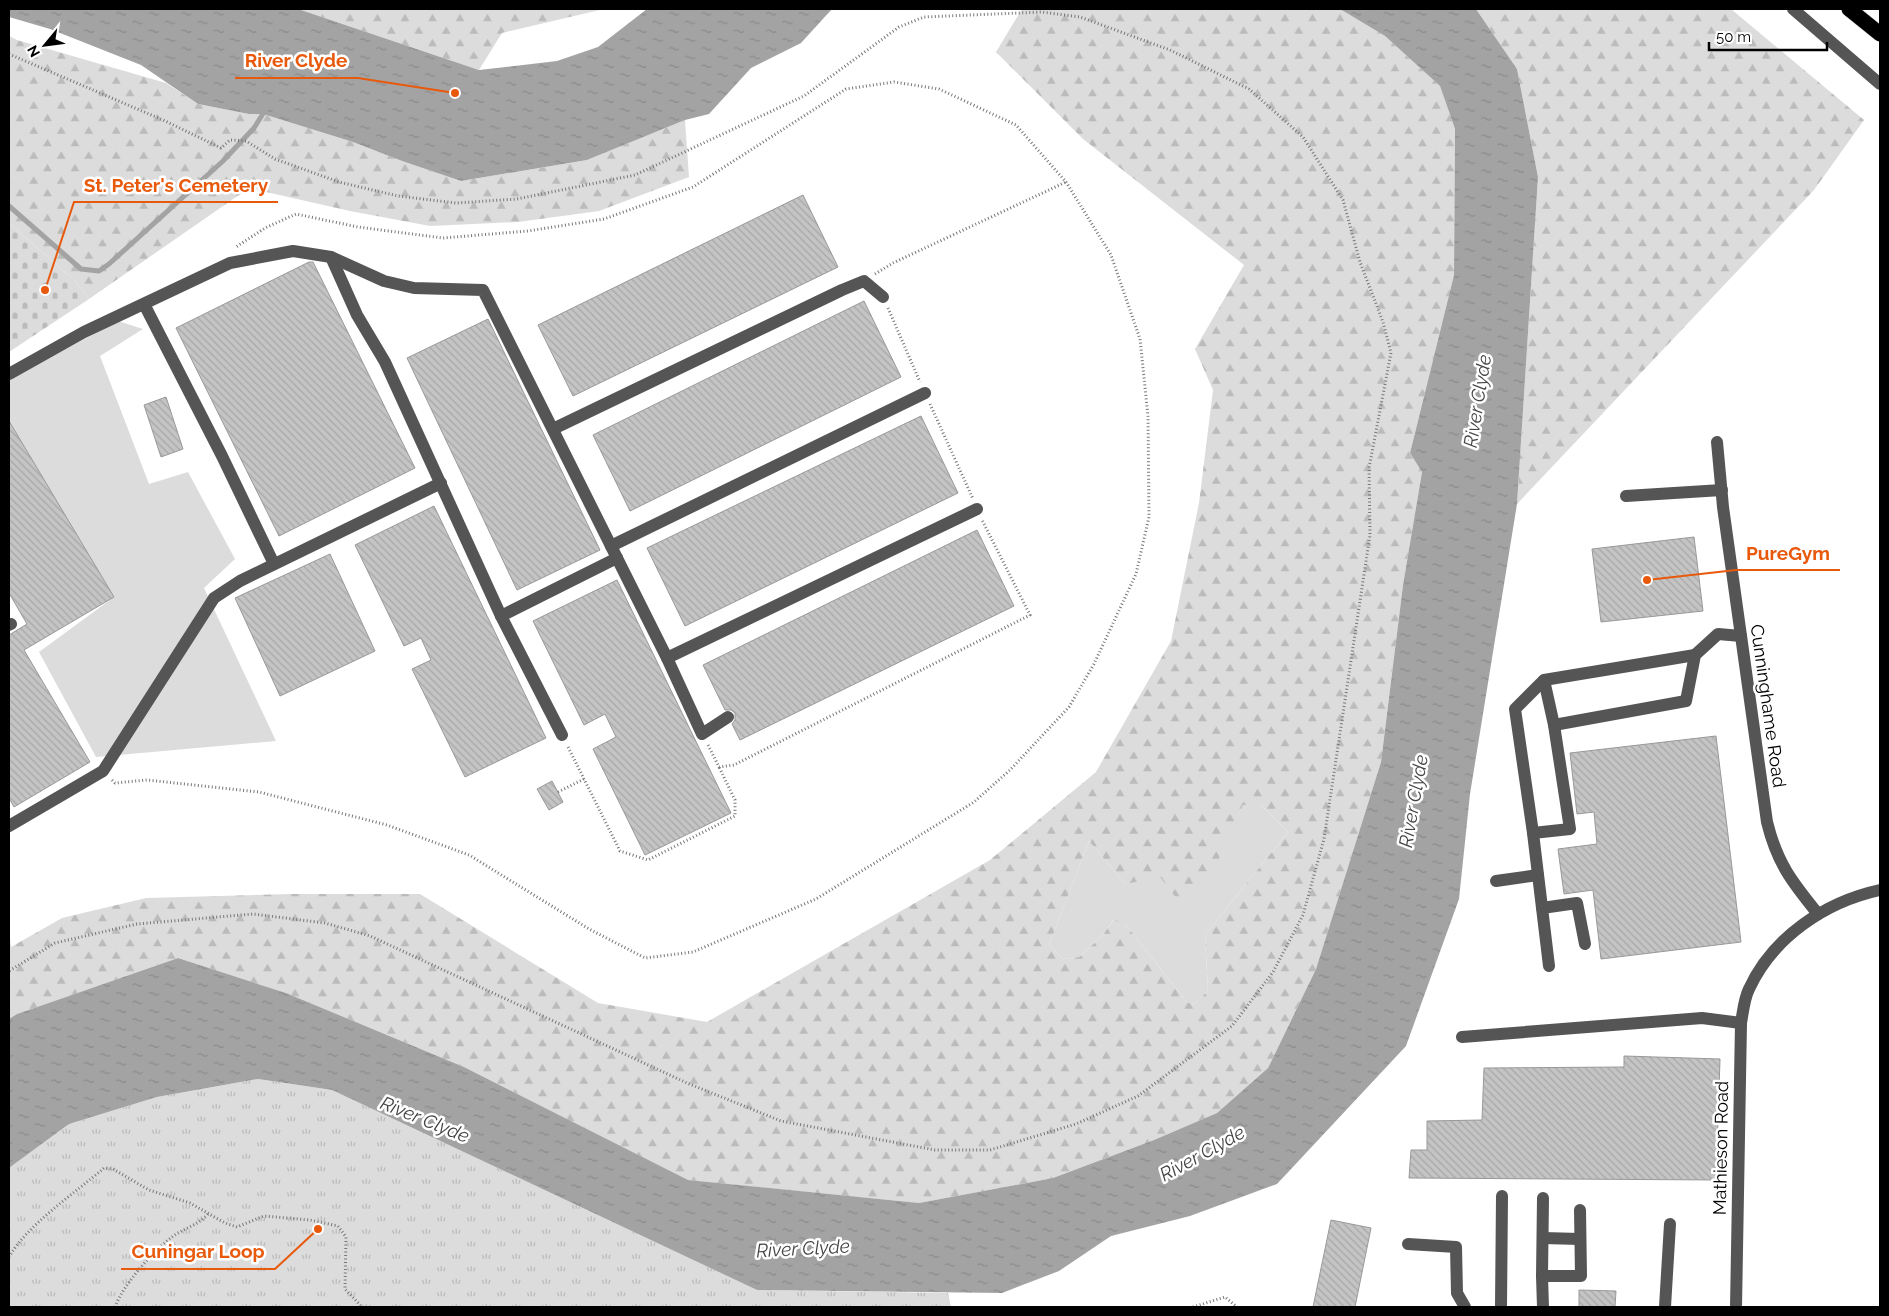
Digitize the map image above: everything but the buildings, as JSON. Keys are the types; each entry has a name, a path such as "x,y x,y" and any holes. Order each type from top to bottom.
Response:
{"highway":[{"path":"1848,9 1880,34"}],"street":[{"path":"1793,9 1880,84"},
{"path":"9,374 84,332 230,263 293,251 331,257 384,281 407,286 468,291 483,290 667,658 702,734 728,717"},
{"path":"331,257 357,315 385,362 502,616 562,735"},
{"path":"553,429 864,281 883,297"},
{"path":"144,304 222,456 274,564"},
{"path":"611,546 925,393"},
{"name":"Cunninghame Road","path":"1717,442 1766,822 1778,858 1791,880 1818,914"},
{"path":"9,826 103,771 214,598 240,581 441,483"},
{"path":"1626,496 1722,490"},
{"path":"667,658 977,509"},
{"path":"502,616 617,558"},
{"path":"1549,966 1533,833 1515,709 1544,680 1694,655 1718,634 1741,636"},
{"path":"1554,724 1686,701 1694,655"},
{"path":"1533,833 1570,829 1554,724 1544,680"},
{"path":"1496,881 1538,874"},
{"name":"Mathieson Road","path":"1736,1307 1741,1023 1748,991 1759,969 1801,925 1840,903 1880,890"},
{"path":"1542,908 1577,903 1585,944"},
{"path":"1462,1038 1702,1018 1741,1023"},
{"path":"1501,1307 1502,1196"},
{"path":"1542,1198 1543,1307"},
{"path":"1542,1276 1581,1276 1580,1210"},
{"path":"1665,1307 1670,1224"},
{"path":"1542,1238 1580,1239"},
{"path":"1408,1244 1456,1247 1457,1293 1465,1307"}],"path":[{"path":"9,54 163,120 221,148 230,140 246,141 274,159 339,182 398,196 456,203 517,199 635,175 804,96 899,27 924,17 1042,12 1080,18 1170,50 1248,89 1303,137 1343,200 1360,262 1383,322 1390,353 1369,468 1370,535 1324,839 1303,915 1273,972 1232,1026 1138,1096 1076,1124 990,1150 934,1150 782,1121 687,1083 370,936 325,923 253,914 137,924 56,943 9,971"},
{"path":"103,771 115,783 147,780 259,792 387,825 469,855 589,929 645,958 692,952 816,899 974,802 1010,770 1069,707 1094,664 1136,574 1149,517 1148,416 1140,339 1111,255 1066,182 1016,125 940,89 894,82 846,89 693,187 604,220 528,232 444,238 358,227 296,214 265,228 228,252 230,263"},
{"path":"864,281 893,263 1066,182"},
{"path":"719,767 734,765 1030,615 977,509 963,473 883,297"},
{"path":"562,735 620,851 648,860 735,816 735,800 702,734"},
{"path":"558,792 584,779"},
{"path":"9,1257 14,1247 30,1232 104,1168 114,1169 149,1190 190,1203 208,1214 237,1227 264,1216 310,1220 338,1226 346,1237 345,1289 362,1307"},
{"path":"115,1307 118,1298 159,1248 173,1236 200,1223 208,1214"},
{"path":"1193,1307 1225,1297 1237,1307"}],"green space":[{"path":"298,9 604,9 502,33 479,70"},
{"path":"1022,9 1340,9 1385,36 1440,86 1455,129 1454,275 1410,453 1422,472 1403,585 1381,762 1316,969 1268,1068 1217,1113 1154,1140 1053,1178 919,1203 687,1180 464,1067 286,993 178,958 17,1014 9,1019 9,931 11,947 62,918 146,898 290,894 420,894 598,1003 707,1022 990,860 1096,772 1171,641 1199,503 1213,390 1195,349 1244,265 1083,139 996,52","holes":["1243,805 1261,805 1288,832 1205,935 1208,991 1193,1005 1186,1001 1127,926 1114,919 1102,936 1079,957 1063,959 1049,945 1089,841 1125,884 1160,877 1180,903 1207,885"]},
{"path":"1476,9 1731,9 1864,120 1814,190 1517,504 1538,177 1517,69"},
{"path":"9,36 17,40 166,83 198,104 249,114 263,114 353,142 461,181 587,160 685,120 689,177 599,211 518,222 430,226 350,211 249,188 89,299 75,281 9,223"},
{"path":"9,223 75,281 89,299 9,352"},
{"path":"118,321 143,329 100,356 149,484 188,472 235,559 204,588 276,741 96,757 39,652 114,597 9,421 9,380"},
{"path":"1243,805 1261,805 1288,832 1205,935 1208,991 1193,1005 1186,1001 1127,926 1113,920 1102,936 1079,957 1063,959 1049,945 1089,841 1125,884 1224,845"},
{"path":"258,1079 332,1090 757,1290 948,1293 951,1307 9,1307 9,1168 69,1124 157,1097"}],"water":[{"path":"9,9 298,9 479,70 557,61 598,47 647,9 832,9 801,43 751,68 709,114 685,120 587,160 461,181 353,142 263,114 249,114 198,104 141,65 50,29 9,17"},
{"name":"River Clyde","path":"1340,9 1476,9 1517,69 1538,177 1517,504 1470,794 1459,899 1406,1046 1277,1184 1190,1216 1111,1236 1059,1271 1002,1293 757,1290 332,1090 258,1079 157,1097 69,1124 9,1168 9,1019 17,1014 178,958 286,993 464,1067 688,1180 919,1203 1053,1178 1154,1140 1217,1113 1268,1068 1316,969 1381,762 1403,585 1422,472 1410,453 1454,275 1455,129 1440,86 1385,36"}],"waterway":[{"path":"9,206 81,269 99,271 223,161 254,128 266,109"}],"place":[{"name":"River Clyde","path":"455,93"},
{"name":"St. Peter's Cemetery","path":"45,290"},
{"name":"PureGym","path":"1647,580"},
{"name":"Cuningar Loop","path":"318,1229"}]}
